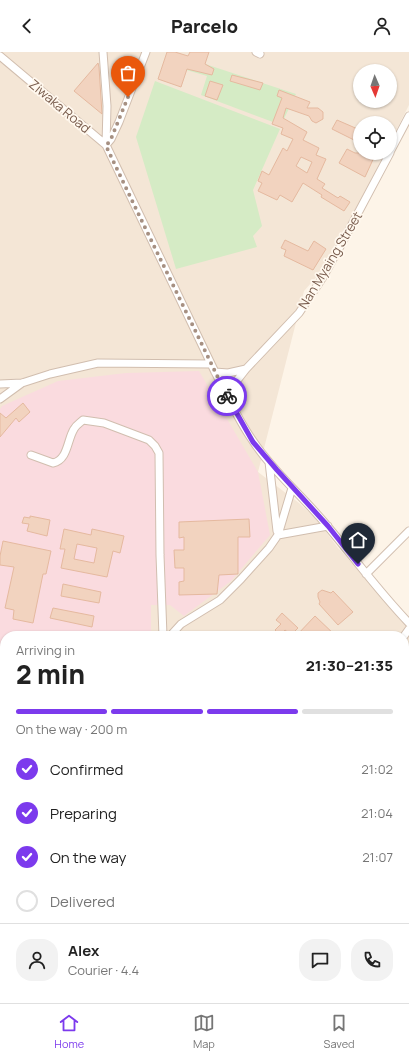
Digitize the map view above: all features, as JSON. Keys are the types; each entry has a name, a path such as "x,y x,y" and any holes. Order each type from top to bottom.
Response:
{"street":[{"path":"103,52 106,106 106,146"},
{"path":"106,146 119,122 146,52"},
{"name":"Ziwaka Road","path":"0,56 81,123 106,146 211,364 230,402 253,442 292,488 328,526 366,574 409,623"},
{"name":"Nan Myaing Street","path":"397,139 409,116"},
{"name":"Nan Myaing Street","path":"230,402 235,383 298,313 323,277 386,160"},
{"path":"0,384 22,383 50,374 98,363 211,364"},
{"path":"215,372 228,373 246,369"},
{"path":"0,399 22,383"},
{"path":"32,455 54,463 62,459 74,428 83,420 97,421 111,425 149,440 156,446 159,454 163,631"},
{"path":"269,461 278,535"},
{"path":"175,631 181,624 220,600 241,579 278,535 292,488"},
{"path":"278,535 328,526"},
{"path":"366,574 409,531"}],"shaded area":[{"path":"0,52 409,52 409,105 397,129 397,116 353,116 353,160 382,160 319,274 304,291 258,472 299,503 318,521 338,548 409,626 409,631 0,631"},
{"path":"199,371 258,472 270,535 231,581 184,616 170,605 151,605 151,631 0,631 0,409 2,406 58,381 126,373"}],"green space":[{"path":"187,58 296,94 281,125 201,95 207,76 183,69"},
{"path":"155,81 280,129 253,190 262,226 253,236 257,247 176,269 136,137"}],"building":[{"path":"167,52 175,52 188,56 190,52 209,52 205,64 214,69 212,75 187,69 181,87 158,79"},
{"path":"98,63 99,67 102,114 74,91"},
{"path":"232,75 263,83 260,90 230,81"},
{"path":"210,81 223,85 217,100 205,96"},
{"path":"279,90 310,102 307,108 318,108 323,112 323,119 316,123 312,121 309,116 286,108 283,118 307,132 303,140 319,148 316,155 326,159 317,179 325,184 322,188 338,198 340,196 350,202 344,211 321,197 322,195 303,183 292,202 280,195 277,200 258,191 262,183 258,181 262,171 269,175 283,148 287,151 293,139 281,134 283,128 272,124 282,98 277,96","holes":["301,157 312,162 307,173 296,166"]},
{"path":"337,120 353,127 353,140 332,129"},
{"path":"347,149 353,152 353,160 373,160 365,177 339,163"},
{"path":"285,240 308,251 314,241 326,249 313,270 284,256 286,250 281,248"},
{"path":"23,403 30,412 19,422 16,418 0,437 0,413 6,418"},
{"path":"30,516 50,520 47,536 27,531 29,524 22,523 24,517 30,518"},
{"path":"249,519 250,537 238,537 238,574 219,575 217,594 179,595 179,582 184,581 184,568 175,568 174,550 184,550 184,537 179,538 179,522"},
{"path":"64,529 91,535 92,529 124,536 120,553 113,551 107,577 61,568 65,549 60,549","holes":["77,544 97,548 94,563 74,559"]},
{"path":"3,541 51,551 46,574 43,574 33,623 13,619 14,610 5,608 14,567 0,565"},
{"path":"63,584 101,592 99,603 61,596"},
{"path":"322,590 331,593 333,591 353,612 338,625 319,604 318,593"},
{"path":"53,608 94,616 92,627 50,618"},
{"path":"282,613 298,628 295,631 276,631 275,630 281,624 276,620"},
{"path":"315,616 331,631 301,631"}],"way so far":[{"path":"128,97 119,122 106,146 227,396"}],"route":[{"path":"227,396 253,442 292,488 328,526 358,564"}]}
